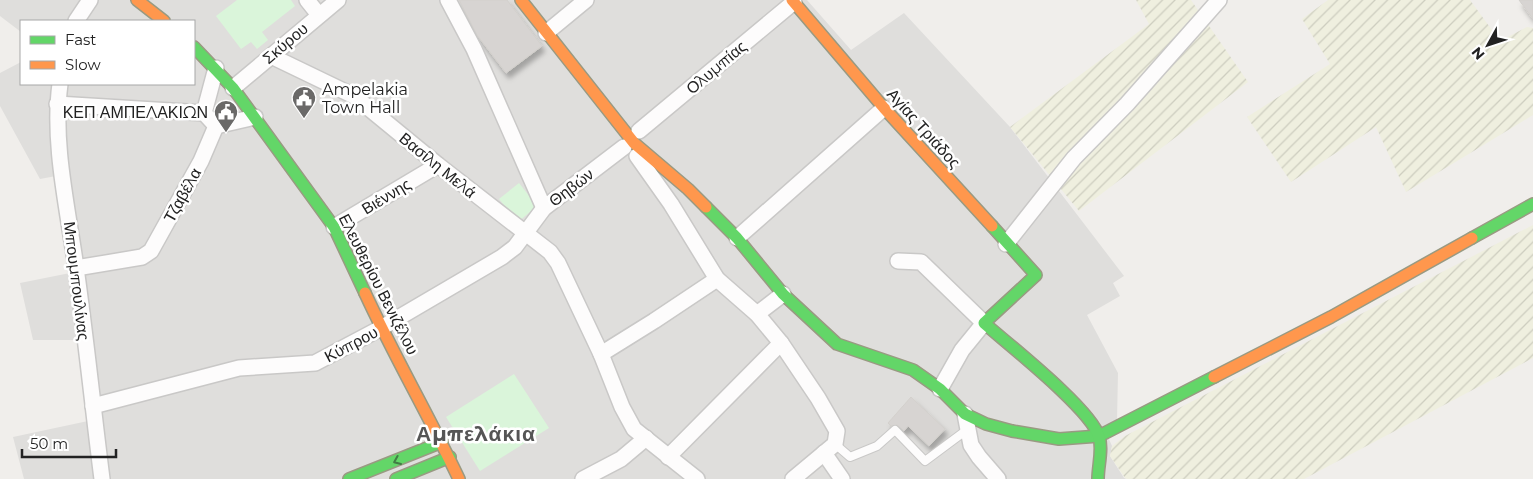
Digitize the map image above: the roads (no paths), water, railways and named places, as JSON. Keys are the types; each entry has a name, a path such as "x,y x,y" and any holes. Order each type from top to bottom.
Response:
{"street":[{"path":"77,20 90,0"},
{"path":"137,0 163,20"},
{"path":"306,0 319,15"},
{"name":"Σκύρου","path":"233,88 338,0"},
{"path":"448,0 474,49 544,208"},
{"path":"521,0 634,142 688,189 737,238 783,294 837,344 913,370 940,389 965,414 986,424 1012,431 1059,439 1099,436 1323,321 1533,204"},
{"path":"546,33 586,0"},
{"path":"1006,244 1074,158 1133,97 1219,0"},
{"name":"Αγίας Τριάδος","path":"793,1 884,108 1036,275 984,323"},
{"name":"Ολυμπίας","path":"639,131 793,1"},
{"name":"Ελευθερίου Βενιζέλου","path":"195,48 233,88 334,227 381,328 450,457 459,479"},
{"name":"Βασίλη Μελά","path":"271,56 354,96 438,165 550,252 558,263 602,354 622,407 634,429 697,479"},
{"path":"204,112 216,68"},
{"name":"Μπουμπουλίνας","path":"60,85 57,104 61,165 76,268 102,479"},
{"path":"57,104 204,112 216,126 255,117"},
{"path":"737,238 884,108"},
{"name":"Τζαβέλα","path":"76,268 142,257 151,251 201,161 216,126"},
{"name":"Θηβών","path":"525,234 544,208 624,147"},
{"path":"637,156 671,204 717,279 757,314 781,343 818,398 837,431 830,448 793,479"},
{"name":"Βιέννης","path":"334,227 438,165"},
{"path":"671,204 688,189"},
{"name":"Κύπρου","path":"93,406 239,368 315,363 381,328 502,258 515,247 525,234"},
{"path":"898,261 921,262 984,323 1076,406 1099,436 1098,479"},
{"path":"602,354 717,279"},
{"path":"757,314 783,294"},
{"path":"940,389 962,350 984,323"},
{"path":"668,457 781,343"},
{"path":"965,414 971,445 998,479"},
{"path":"583,479 621,459 646,438"},
{"path":"349,479 442,442"},
{"path":"830,448 842,479"},
{"path":"396,479 450,457"}],"lane":[{"path":"830,448 850,457 876,446 895,430 925,461 968,429"}],"place":[{"name":"Ampelakia Town Hall","path":"304,119"},
{"name":"ΚΕΠ ΑΜΠΕΛΑΚΙΩΝ","path":"226,133"}],"district":[{"name":"Αμπελάκια","path":"476,434"}]}
